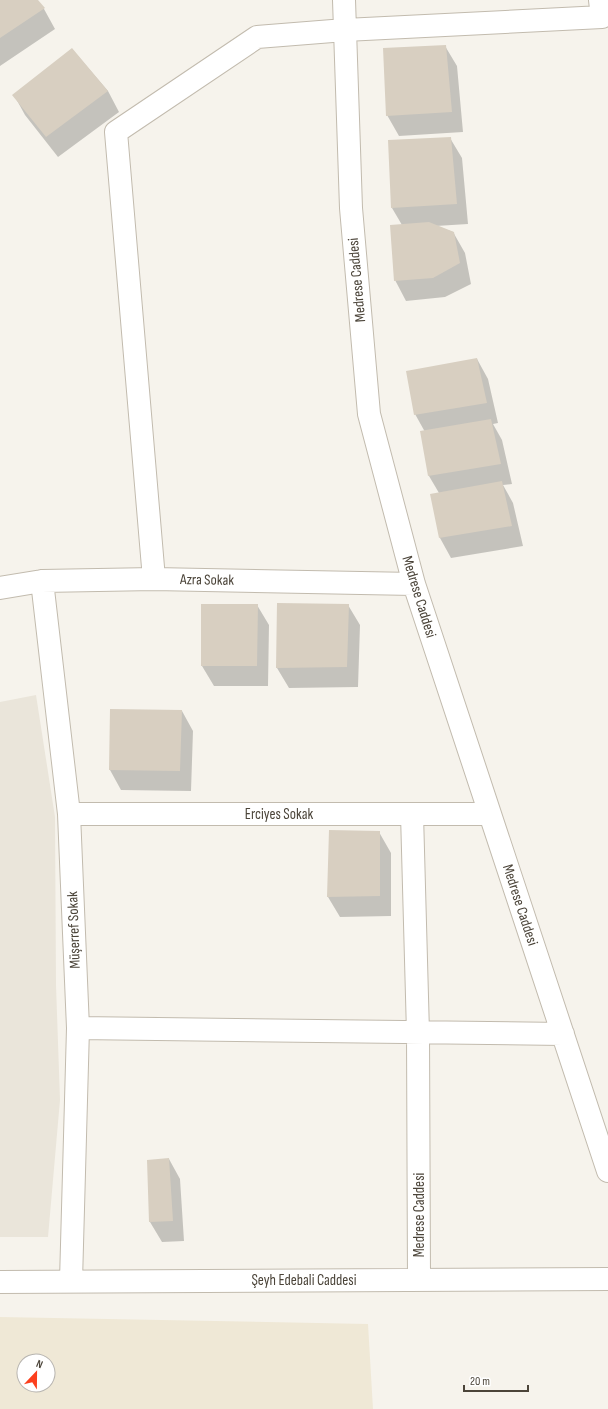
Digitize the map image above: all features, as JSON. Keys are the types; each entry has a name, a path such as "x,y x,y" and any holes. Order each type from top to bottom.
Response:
{"street":[{"name":"Medrese Caddesi","path":"344,0 351,208 369,414 414,584 608,1171"},
{"path":"154,579 116,132 257,37 345,30 602,17 600,0"},
{"name":"Azra Sokak","path":"0,588 42,581 154,579 414,584"},
{"name":"Müşerref Sokak","path":"42,581 69,814 78,1028 71,1281"},
{"name":"Erciyes Sokak","path":"69,814 490,814"},
{"name":"Medrese Caddesi","path":"412,814 418,1033 419,1280"},
{"path":"78,1028 563,1034"},
{"name":"Şeyh Edebali Caddesi","path":"0,1282 608,1279"}],"shaded area":[{"path":"36,695 55,817 56,985 60,1100 48,1237 0,1237 0,702"},
{"path":"0,1317 368,1324 373,1409 0,1409"}],"building":[{"path":"0,0 38,0 45,8 0,38"},
{"path":"446,45 452,112 386,116 383,48"},
{"path":"72,48 108,91 46,137 12,95"},
{"path":"451,137 457,204 391,208 388,140"},
{"path":"429,222 454,232 460,263 433,278 394,281 390,225"},
{"path":"477,358 487,403 414,415 406,371"},
{"path":"491,419 501,464 428,476 420,431"},
{"path":"502,481 512,526 439,538 430,494"},
{"path":"277,603 349,604 347,667 276,668"},
{"path":"201,604 258,604 257,666 201,666"},
{"path":"110,709 182,710 180,771 109,770"},
{"path":"329,830 380,831 380,896 327,897"},
{"path":"169,1158 173,1221 149,1222 147,1160"}]}
